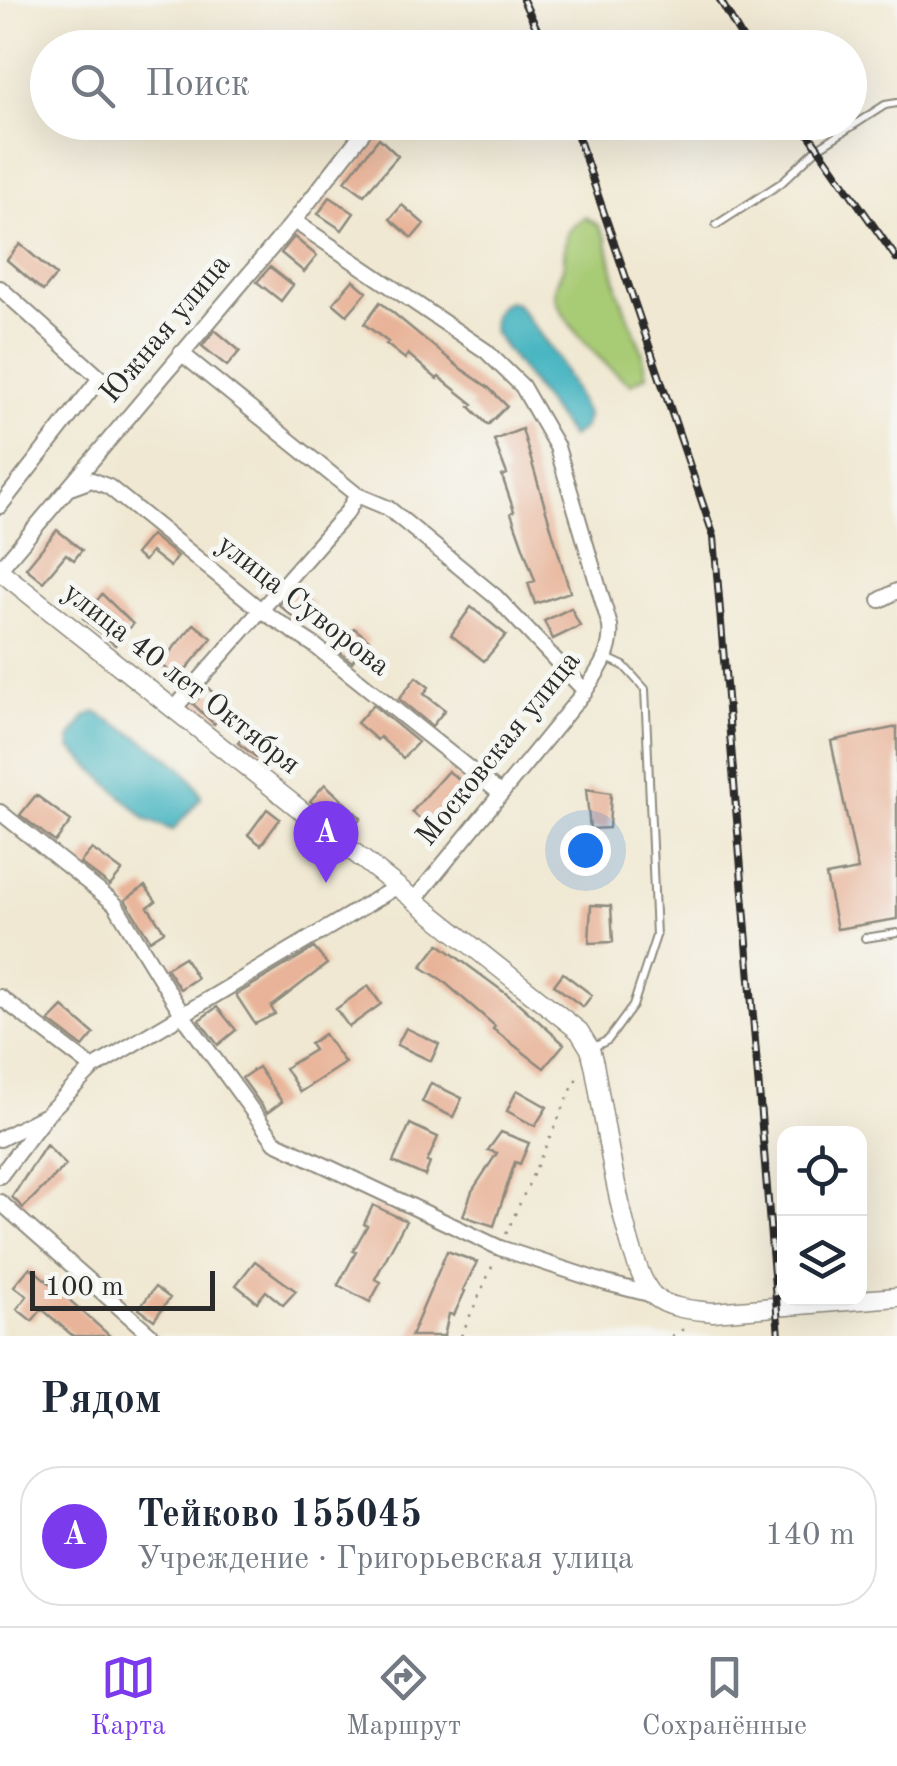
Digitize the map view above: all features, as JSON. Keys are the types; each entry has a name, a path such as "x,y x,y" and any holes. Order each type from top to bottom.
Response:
{"street":[{"name":"Южная улица","path":"0,570 294,221 357,140"},
{"name":"Московская улица","path":"294,221 486,351 528,394 557,448 596,573 612,640 586,691 415,900"},
{"path":"0,288 100,378 0,506"},
{"path":"181,353 357,495 388,508 496,597 586,691"},
{"name":"улица Суворова","path":"68,488 92,480 109,487 262,611 314,644 500,794"},
{"path":"174,709 347,512 357,495"},
{"name":"улица 40 лет Октября","path":"0,570 580,1030 590,1049 632,1254 654,1295"},
{"path":"880,600 897,591"},
{"path":"0,812 116,904 184,1016 275,1142 500,1248 654,1295 689,1310 713,1312 897,1297"},
{"path":"0,1176 47,1114 93,1068 398,886"},
{"path":"0,997 93,1068"},
{"path":"0,1139 47,1114"},
{"path":"0,1202 152,1336"}],"lane":[{"path":"867,117 885,105 897,103"},
{"path":"716,226 782,183 830,140"},
{"path":"590,1049 608,1040 633,1006 656,936 645,689 624,666 606,657"},
{"path":"864,938 897,933"}],"path":[{"path":"461,1336 590,1049"}],"green space":[{"path":"585,217 599,226 606,238 618,291 642,351 647,375 631,384 585,342 557,301 555,287 564,266 566,236"}],"water":[{"path":"509,301 517,304 558,358 587,416 583,429 571,437 494,333 495,314"},
{"path":"95,712 157,749 196,786 201,798 173,830 147,820 72,749 70,739 85,717"}],"building":[{"path":"377,140 398,156 364,195 345,181"},
{"path":"330,197 354,213 342,230 318,214"},
{"path":"402,205 424,224 412,238 390,219"},
{"path":"294,237 317,256 304,272 281,253"},
{"path":"20,244 56,275 43,291 7,260"},
{"path":"270,267 293,285 281,301 257,282"},
{"path":"353,280 367,292 347,315 333,303"},
{"path":"380,302 507,406 488,425 470,407 473,404 439,377 408,354 405,359 386,344 364,324"},
{"path":"215,330 240,351 227,366 202,346"},
{"path":"522,429 570,592 535,604 528,583 535,581 511,513 514,511 502,476 507,474 494,440"},
{"path":"57,530 82,550 74,560 66,554 43,582 26,568"},
{"path":"151,535 177,556 170,567 151,552 144,561 135,554"},
{"path":"296,587 314,604 298,621 279,605"},
{"path":"102,594 133,624 115,645 83,618"},
{"path":"471,607 506,635 484,661 451,635"},
{"path":"571,608 580,626 553,639 544,621"},
{"path":"194,624 212,638 178,679 157,661"},
{"path":"354,628 369,640 352,662 337,650"},
{"path":"416,677 429,687 424,694 445,710 432,726 399,699"},
{"path":"208,688 229,708 214,724 193,704"},
{"path":"373,705 418,742 403,758 357,723"},
{"path":"253,725 271,739 256,757 238,743"},
{"path":"897,727 897,919 837,929 826,876 858,870 831,741"},
{"path":"448,771 470,788 435,832 412,812"},
{"path":"325,784 361,818 349,832 310,801"},
{"path":"586,789 611,793 609,828 590,829"},
{"path":"36,795 71,821 55,842 20,815"},
{"path":"267,809 280,819 261,845 248,835"},
{"path":"92,849 122,871 110,886 80,863"},
{"path":"145,886 156,901 148,907 164,931 150,940 125,900"},
{"path":"591,905 611,906 613,942 589,943"},
{"path":"439,944 516,1001 564,1044 544,1068 493,1029 495,1026 442,980 421,967"},
{"path":"314,948 327,964 271,1007 275,1014 255,1024 236,995"},
{"path":"184,957 197,978 180,989 166,968"},
{"path":"563,973 592,995 583,1007 554,985"},
{"path":"368,986 381,1004 349,1027 336,1009"},
{"path":"63,1007 94,1034 83,1047 49,1021"},
{"path":"217,1007 236,1030 218,1045 199,1020"},
{"path":"406,1028 439,1044 431,1061 397,1045"},
{"path":"324,1034 345,1063 300,1092 285,1068 314,1050 310,1044"},
{"path":"258,1067 282,1102 267,1113 242,1078"},
{"path":"431,1083 462,1098 453,1117 422,1102"},
{"path":"517,1090 547,1107 535,1126 507,1111"},
{"path":"410,1124 438,1137 425,1176 393,1162"},
{"path":"501,1132 529,1143 520,1164 515,1162 494,1226 463,1216 472,1191 497,1153 488,1150"},
{"path":"46,1145 66,1165 23,1208 12,1197"},
{"path":"373,1205 406,1221 375,1279 381,1282 370,1302 338,1285 356,1252 353,1251"},
{"path":"447,1251 477,1262 465,1291 454,1315 449,1314 444,1336 411,1336"},
{"path":"255,1261 296,1291 283,1305 266,1291 257,1302 236,1285"},
{"path":"30,1267 110,1336 73,1336 42,1309 32,1321 17,1309 27,1296 14,1286"},
{"path":"155,1287 170,1298 154,1320 139,1309"}],"railway":[{"path":"523,0 537,30"},
{"path":"720,0 738,30"},
{"path":"579,140 714,537 779,1336"},
{"path":"813,140 897,259"}],"place":[{"name":"Тейково 155045","path":"326,883"}]}
